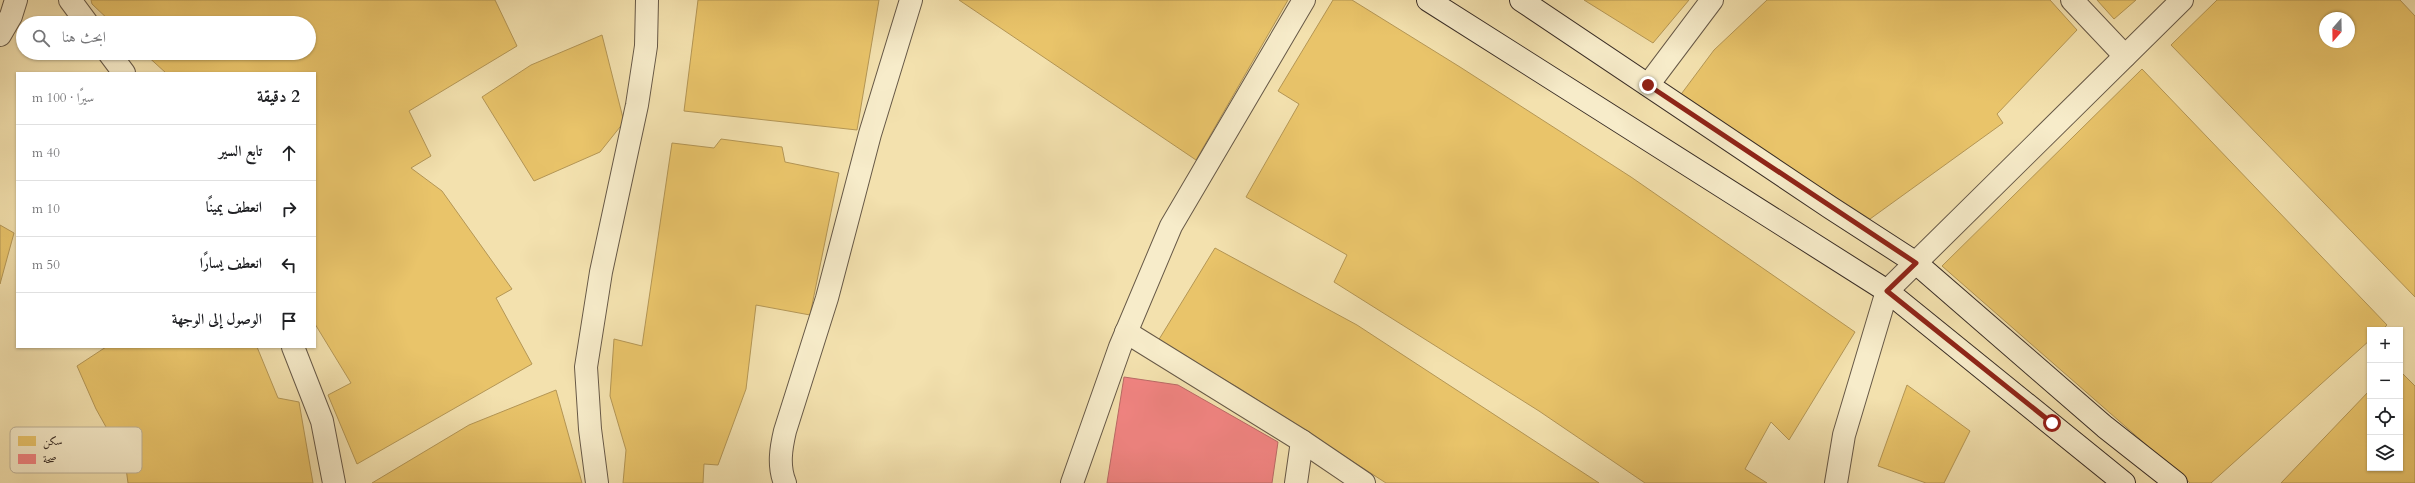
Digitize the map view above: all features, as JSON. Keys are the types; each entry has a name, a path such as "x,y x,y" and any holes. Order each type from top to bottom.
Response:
{"street":[{"path":"0,34 11,16 16,0"},
{"path":"70,0 82,16"},
{"path":"597,483 586,367 601,272 637,105 646,46 647,0"},
{"path":"785,483 781,449 785,431 827,298 870,134 911,0"},
{"path":"1072,483 1126,332 1171,226 1304,0"},
{"path":"1428,0 1887,291 2118,481"},
{"path":"1521,0 1916,263 2105,427 2176,483"},
{"path":"1648,85 1712,0"},
{"path":"2072,0 2125,56"},
{"path":"1836,483 1844,435 1887,291 2182,0"},
{"path":"114,60 123,72"},
{"path":"1126,332 1302,440 1364,483"},
{"path":"293,348 322,421 334,483"},
{"path":"1296,483 1302,440"}],"building: سكن":[{"path":"91,0 495,0 517,46 409,111 431,156 411,168 442,191 512,289 496,298 532,364 357,464 328,395 351,383 316,326 316,72 165,72 152,60 316,60 316,16 105,16 92,4"},
{"path":"698,0 879,0 857,130 684,111"},
{"path":"959,0 1288,0 1196,160"},
{"path":"1333,0 1352,0 1460,67 1631,177 1855,332 1789,440 1771,422 1745,469 1767,483 1645,483 1539,411 1334,282 1347,255 1246,197 1299,104 1278,91"},
{"path":"1584,0 1689,0 1653,43"},
{"path":"1767,0 2050,0 2077,30 1997,114 2003,123 1870,219 1679,97 1714,50"},
{"path":"2097,0 2136,0 2114,19"},
{"path":"2217,0 2400,0 2415,16 2415,297 2171,45"},
{"path":"602,35 624,122 600,152 534,181 482,97 531,65"},
{"path":"2142,69 2387,325 2385,327 2367,327 2367,343 2211,483 2190,483 1942,266"},
{"path":"721,139 782,147 785,162 839,173 810,315 756,305 746,389 718,465 704,464 703,483 623,483 626,450 610,396 614,339 642,346 672,143 714,148"},
{"path":"0,225 14,233 0,284"},
{"path":"1215,248 1357,325 1599,483 1386,483 1239,388 1158,341"},
{"path":"104,348 257,348 278,398 299,402 313,483 128,483 127,473 142,473 142,427 106,427 96,409 77,366"},
{"path":"2403,374 2415,386 2415,483 2281,483 2367,393 2367,471 2403,471"},
{"path":"1907,385 1970,431 1944,483 1926,483 1878,466"},
{"path":"556,390 582,483 372,483 469,425"}],"building: صحة":[{"path":"1124,377 1178,385 1278,442 1272,483 1107,483"}],"route":[{"path":"1648,85 1831,208 1916,263 1887,291 2052,423"}]}
